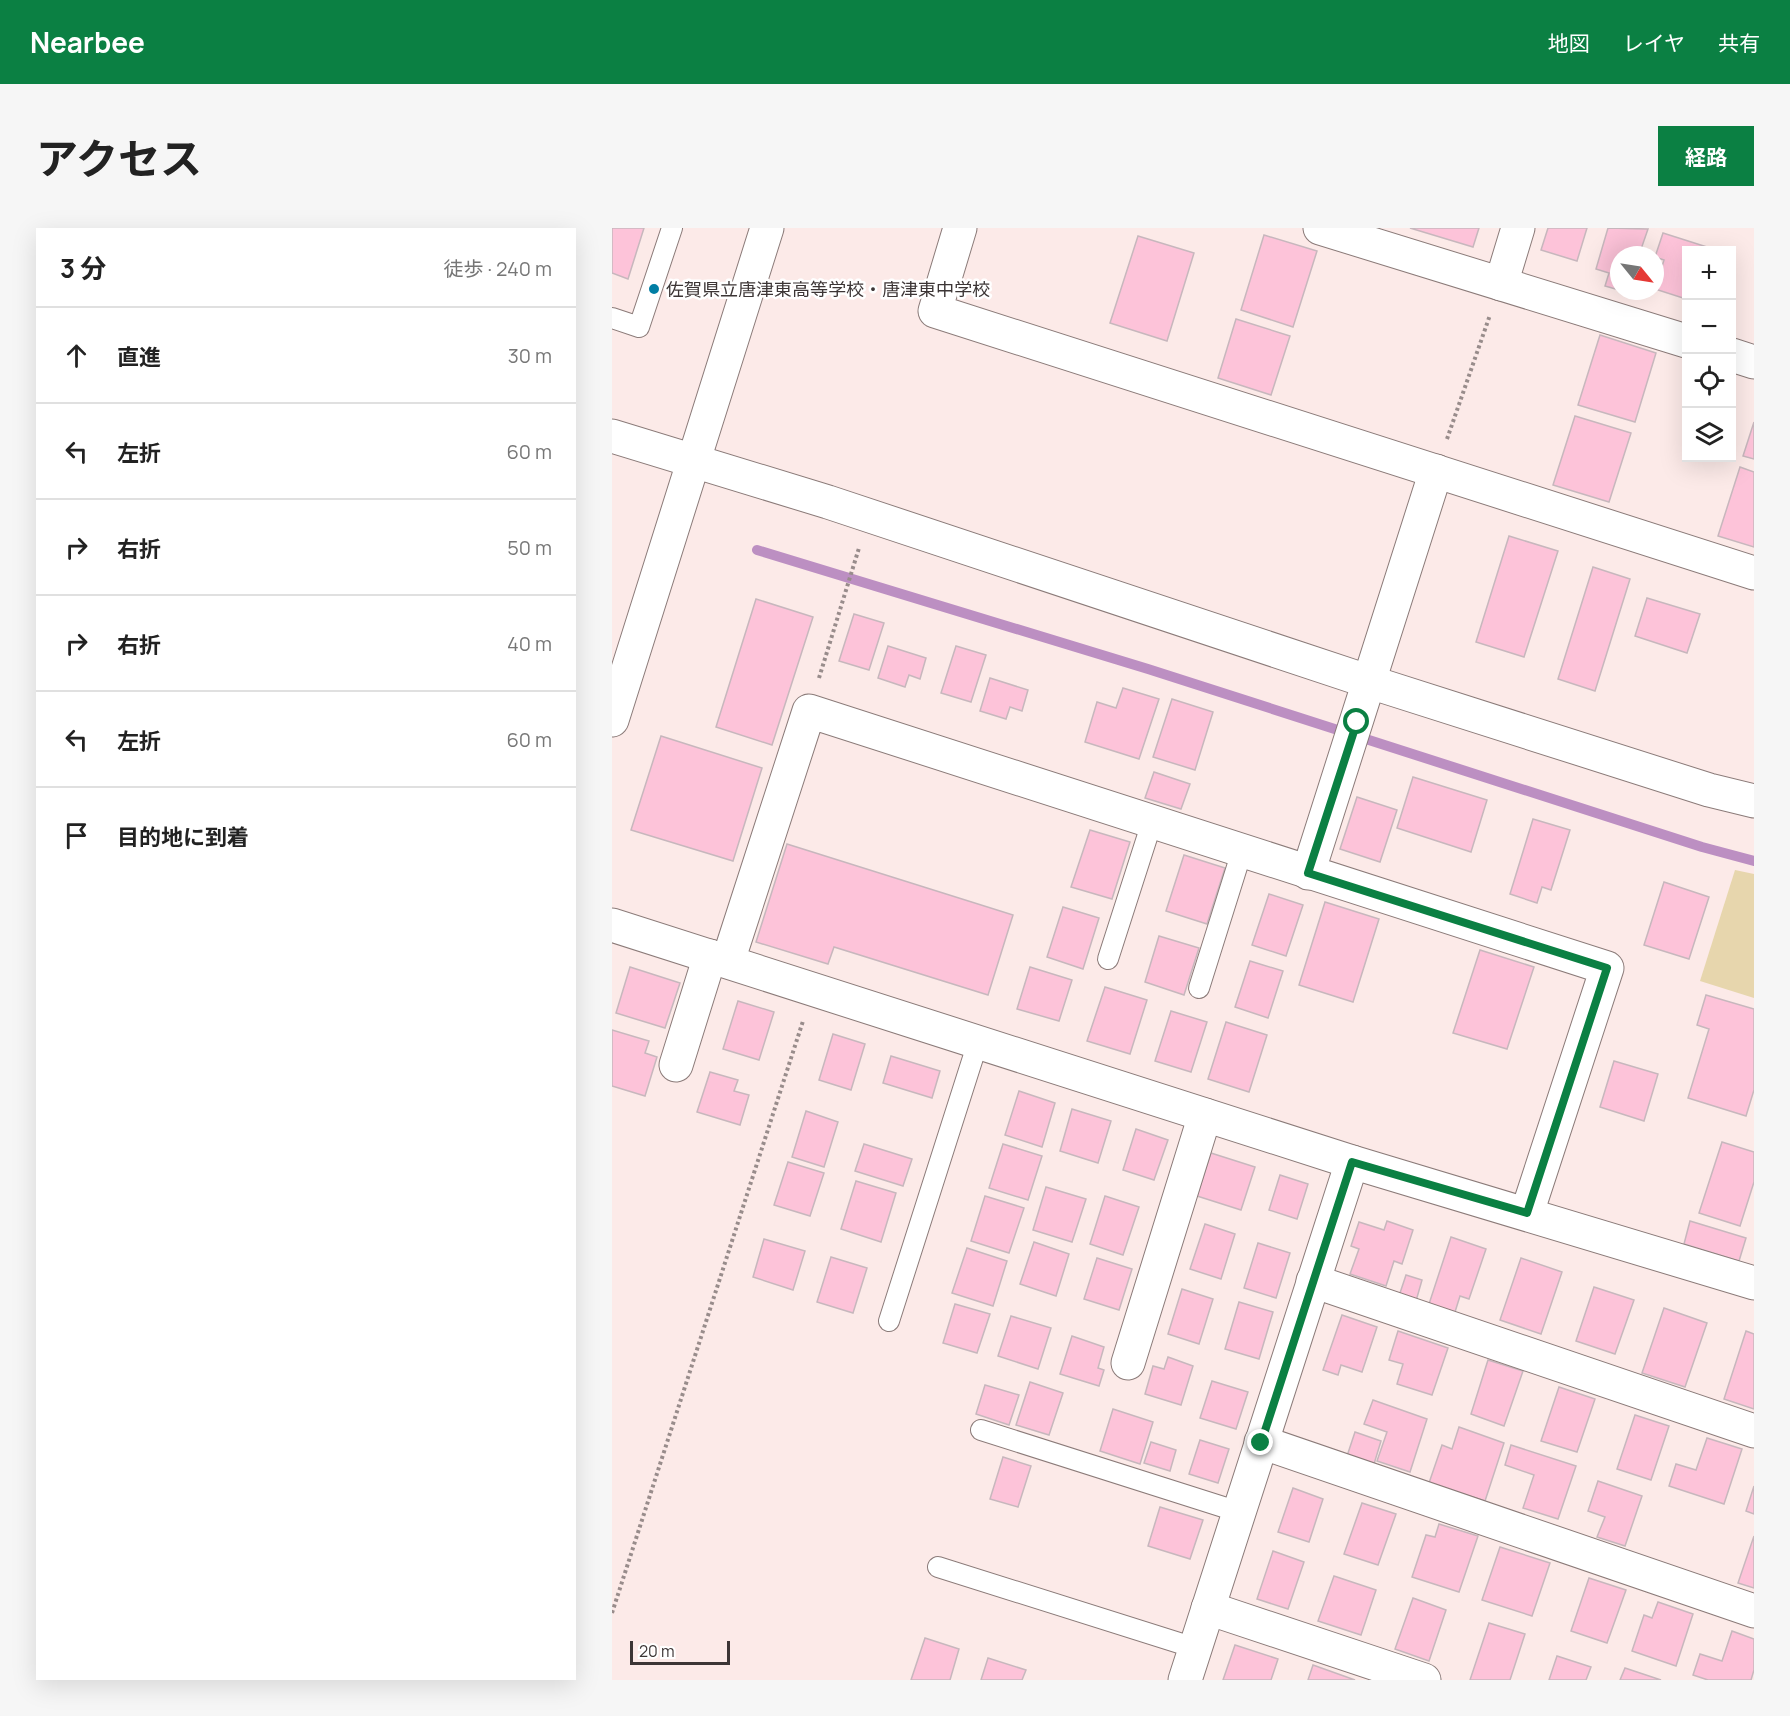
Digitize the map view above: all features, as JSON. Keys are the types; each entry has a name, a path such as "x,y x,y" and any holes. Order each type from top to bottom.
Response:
{"street":[{"path":"612,720 767,228"},
{"path":"960,228 934,311 1754,573"},
{"path":"1320,228 1682,340"},
{"path":"1501,284 1518,228"},
{"path":"1736,357 1754,362"},
{"path":"612,436 828,502 1370,682 1709,790 1754,801"},
{"path":"1308,873 1436,471"},
{"path":"676,1065 719,958 809,711 1607,968 1527,1213"},
{"path":"612,925 1352,1162 1754,1283"},
{"path":"1128,1363 1204,1114"},
{"path":"1185,1680 1352,1162"},
{"path":"1313,1281 1754,1431"},
{"path":"1261,1443 1754,1611"},
{"path":"1208,1608 1424,1680"}],"lane":[{"path":"612,318 639,327 672,228"},
{"path":"1108,959 1152,822"},
{"path":"1199,988 1242,851"},
{"path":"889,1321 978,1042"},
{"path":"981,1430 1239,1512"},
{"path":"938,1567 1195,1648"}],"path":[{"path":"1436,471 1501,284"},
{"path":"809,711 854,565"},
{"path":"612,1613 813,988"}],"shaded area":[{"path":"1735,870 1754,874 1754,998 1700,981"}],"building":[{"path":"612,228 644,228 628,279 612,273"},
{"path":"1410,228 1479,228 1473,247"},
{"path":"1548,228 1587,228 1577,261 1541,250"},
{"path":"1608,228 1648,229 1642,246 1610,246 1610,287 1605,286 1609,273 1596,269"},
{"path":"1663,233 1704,246 1682,246 1682,298 1664,292 1664,246 1659,246"},
{"path":"1264,235 1317,251 1293,327 1241,310"},
{"path":"1138,236 1194,253 1167,341 1110,323"},
{"path":"1236,319 1290,336 1271,395 1218,378"},
{"path":"1600,335 1656,353 1635,422 1578,405"},
{"path":"1575,416 1631,433 1609,502 1553,485"},
{"path":"1754,422 1754,459 1743,456"},
{"path":"1740,467 1754,472 1754,547 1718,536"},
{"path":"1509,536 1558,551 1524,657 1476,642"},
{"path":"1593,567 1630,579 1595,691 1558,679"},
{"path":"1647,598 1700,614 1687,653 1635,636"},
{"path":"756,599 813,617 772,745 716,727"},
{"path":"854,614 884,623 869,670 839,661"},
{"path":"888,646 926,658 920,679 909,675 905,687 878,678"},
{"path":"956,646 986,655 971,702 941,693"},
{"path":"990,678 1028,690 1022,711 1010,707 1006,719 980,711"},
{"path":"1123,688 1159,699 1139,759 1085,742 1097,702 1116,708"},
{"path":"1172,699 1213,712 1195,770 1153,757"},
{"path":"661,736 762,768 733,861 631,830"},
{"path":"1154,772 1190,784 1181,809 1145,798"},
{"path":"1413,777 1487,800 1471,852 1397,828"},
{"path":"1357,797 1397,810 1380,862 1340,849"},
{"path":"1533,819 1570,830 1551,890 1542,887 1537,903 1510,894"},
{"path":"1090,830 1130,842 1112,899 1071,887"},
{"path":"787,844 1013,915 988,995 834,947 828,964 756,942"},
{"path":"1184,855 1225,868 1207,924 1166,911"},
{"path":"1664,882 1709,897 1689,959 1644,945"},
{"path":"1269,894 1303,905 1286,956 1252,945"},
{"path":"1325,902 1379,919 1353,1002 1299,985"},
{"path":"1063,907 1099,918 1083,969 1047,957"},
{"path":"1159,936 1199,948 1184,995 1145,982"},
{"path":"1480,950 1534,967 1507,1049 1453,1033"},
{"path":"1250,961 1283,971 1268,1018 1235,1007"},
{"path":"630,967 680,983 665,1028 616,1013"},
{"path":"1030,967 1072,980 1059,1021 1017,1009"},
{"path":"1105,987 1147,1000 1130,1054 1087,1041"},
{"path":"1706,995 1754,1009 1754,1090 1746,1116 1688,1098 1709,1029 1697,1025"},
{"path":"738,1001 774,1012 759,1060 723,1049"},
{"path":"1171,1011 1207,1022 1191,1072 1155,1061"},
{"path":"1226,1022 1267,1035 1249,1092 1208,1079"},
{"path":"612,1030 649,1041 645,1053 657,1057 645,1096 612,1086"},
{"path":"833,1034 865,1044 851,1090 819,1080"},
{"path":"891,1056 940,1071 932,1098 883,1083"},
{"path":"1614,1061 1658,1074 1644,1121 1600,1107"},
{"path":"710,1072 738,1080 734,1091 749,1095 740,1125 697,1112"},
{"path":"1019,1091 1055,1103 1042,1147 1005,1135"},
{"path":"1072,1109 1111,1121 1098,1163 1060,1151"},
{"path":"806,1111 838,1122 824,1167 792,1157"},
{"path":"1136,1129 1168,1140 1154,1180 1123,1170"},
{"path":"1722,1142 1754,1152 1754,1182 1740,1226 1699,1213"},
{"path":"864,1144 912,1159 903,1186 855,1171"},
{"path":"1003,1144 1042,1156 1028,1200 989,1188"},
{"path":"1211,1153 1255,1167 1241,1210 1197,1196"},
{"path":"788,1162 824,1173 810,1216 774,1205"},
{"path":"1280,1175 1308,1184 1297,1219 1269,1210"},
{"path":"856,1181 896,1193 881,1242 841,1229"},
{"path":"1046,1187 1086,1199 1072,1242 1033,1230"},
{"path":"985,1196 1024,1208 1009,1253 971,1241"},
{"path":"1105,1196 1139,1207 1123,1255 1090,1244"},
{"path":"1387,1221 1413,1230 1402,1264 1394,1261 1386,1286 1350,1274 1359,1249 1351,1246 1359,1222 1384,1230"},
{"path":"1690,1221 1746,1238 1739,1261 1684,1244"},
{"path":"1205,1224 1235,1234 1221,1279 1190,1269"},
{"path":"1451,1237 1486,1249 1469,1299 1460,1296 1455,1312 1429,1304"},
{"path":"764,1239 805,1251 793,1290 753,1277"},
{"path":"1034,1242 1069,1254 1056,1296 1020,1284"},
{"path":"1258,1243 1290,1253 1276,1298 1244,1288"},
{"path":"967,1248 1007,1261 993,1306 952,1293"},
{"path":"831,1257 867,1268 853,1313 817,1302"},
{"path":"1097,1258 1132,1269 1119,1310 1084,1299"},
{"path":"1521,1258 1562,1272 1541,1334 1500,1320"},
{"path":"1406,1275 1422,1280 1416,1301 1399,1296"},
{"path":"1594,1287 1634,1300 1615,1354 1576,1341"},
{"path":"1182,1289 1213,1299 1199,1344 1168,1334"},
{"path":"1239,1302 1273,1312 1259,1359 1225,1349"},
{"path":"955,1304 990,1314 977,1353 943,1343"},
{"path":"1664,1308 1707,1323 1685,1387 1642,1373"},
{"path":"1342,1315 1377,1327 1362,1372 1341,1365 1338,1375 1323,1370"},
{"path":"1011,1316 1051,1328 1038,1369 998,1356"},
{"path":"1398,1331 1448,1348 1432,1395 1397,1384 1403,1364 1389,1360"},
{"path":"1746,1331 1754,1334 1754,1409 1724,1399"},
{"path":"1072,1336 1104,1347 1098,1368 1104,1370 1099,1386 1060,1374"},
{"path":"1168,1357 1193,1366 1181,1405 1145,1394 1153,1366 1164,1369"},
{"path":"1488,1360 1523,1371 1504,1426 1471,1414"},
{"path":"1212,1381 1248,1392 1236,1429 1200,1418"},
{"path":"1030,1382 1063,1393 1049,1435 1016,1425"},
{"path":"985,1385 1019,1395 1009,1425 976,1414"},
{"path":"1559,1387 1595,1399 1577,1452 1541,1441"},
{"path":"1373,1400 1427,1419 1410,1472 1377,1461 1387,1432 1364,1424"},
{"path":"1113,1409 1153,1422 1140,1464 1100,1451"},
{"path":"1635,1415 1669,1426 1651,1480 1617,1469"},
{"path":"1459,1427 1504,1443 1485,1501 1429,1483 1442,1445 1452,1449"},
{"path":"1355,1432 1381,1441 1374,1464 1347,1456"},
{"path":"1707,1438 1742,1449 1724,1504 1669,1486 1676,1464 1696,1470"},
{"path":"1200,1440 1229,1449 1218,1483 1189,1474"},
{"path":"1151,1442 1176,1450 1170,1471 1144,1463"},
{"path":"1511,1445 1576,1466 1558,1519 1523,1508 1534,1475 1505,1465"},
{"path":"1003,1457 1031,1466 1018,1507 990,1499"},
{"path":"1598,1481 1642,1496 1625,1546 1597,1537 1605,1517 1588,1511"},
{"path":"1754,1486 1754,1514 1746,1511"},
{"path":"1293,1488 1323,1499 1309,1542 1278,1532"},
{"path":"1362,1503 1396,1514 1378,1565 1344,1554"},
{"path":"1160,1507 1203,1520 1190,1559 1148,1546"},
{"path":"1439,1524 1478,1536 1459,1592 1412,1577 1426,1535 1435,1537"},
{"path":"1754,1536 1754,1588 1738,1583"},
{"path":"1500,1547 1550,1563 1532,1616 1482,1600"},
{"path":"1273,1551 1304,1562 1288,1609 1257,1599"},
{"path":"1334,1576 1376,1590 1361,1635 1318,1621"},
{"path":"1589,1578 1626,1590 1607,1643 1571,1631"},
{"path":"1413,1598 1446,1610 1429,1661 1395,1649"},
{"path":"1658,1602 1693,1614 1676,1666 1632,1651 1644,1615 1652,1618"},
{"path":"1489,1623 1525,1634 1510,1680 1470,1680"},
{"path":"1732,1631 1754,1639 1754,1670 1751,1680 1708,1680 1693,1675 1700,1654 1722,1661"},
{"path":"925,1638 959,1649 950,1680 911,1680"},
{"path":"1235,1645 1278,1659 1271,1680 1223,1680"},
{"path":"1557,1656 1591,1667 1586,1680 1549,1680"},
{"path":"988,1658 1026,1670 1022,1680 981,1680"},
{"path":"1313,1665 1355,1680 1308,1680"},
{"path":"1625,1668 1661,1680 1620,1680"}],"waterway":[{"path":"757,550 1148,669 1702,847 1754,861"}],"place":[{"name":"佐賀県立唐津東高等学校・唐津東中学校","path":"654,289"}],"route":[{"path":"1261,1443 1352,1162 1527,1213 1607,968 1308,873 1357,722"}]}
